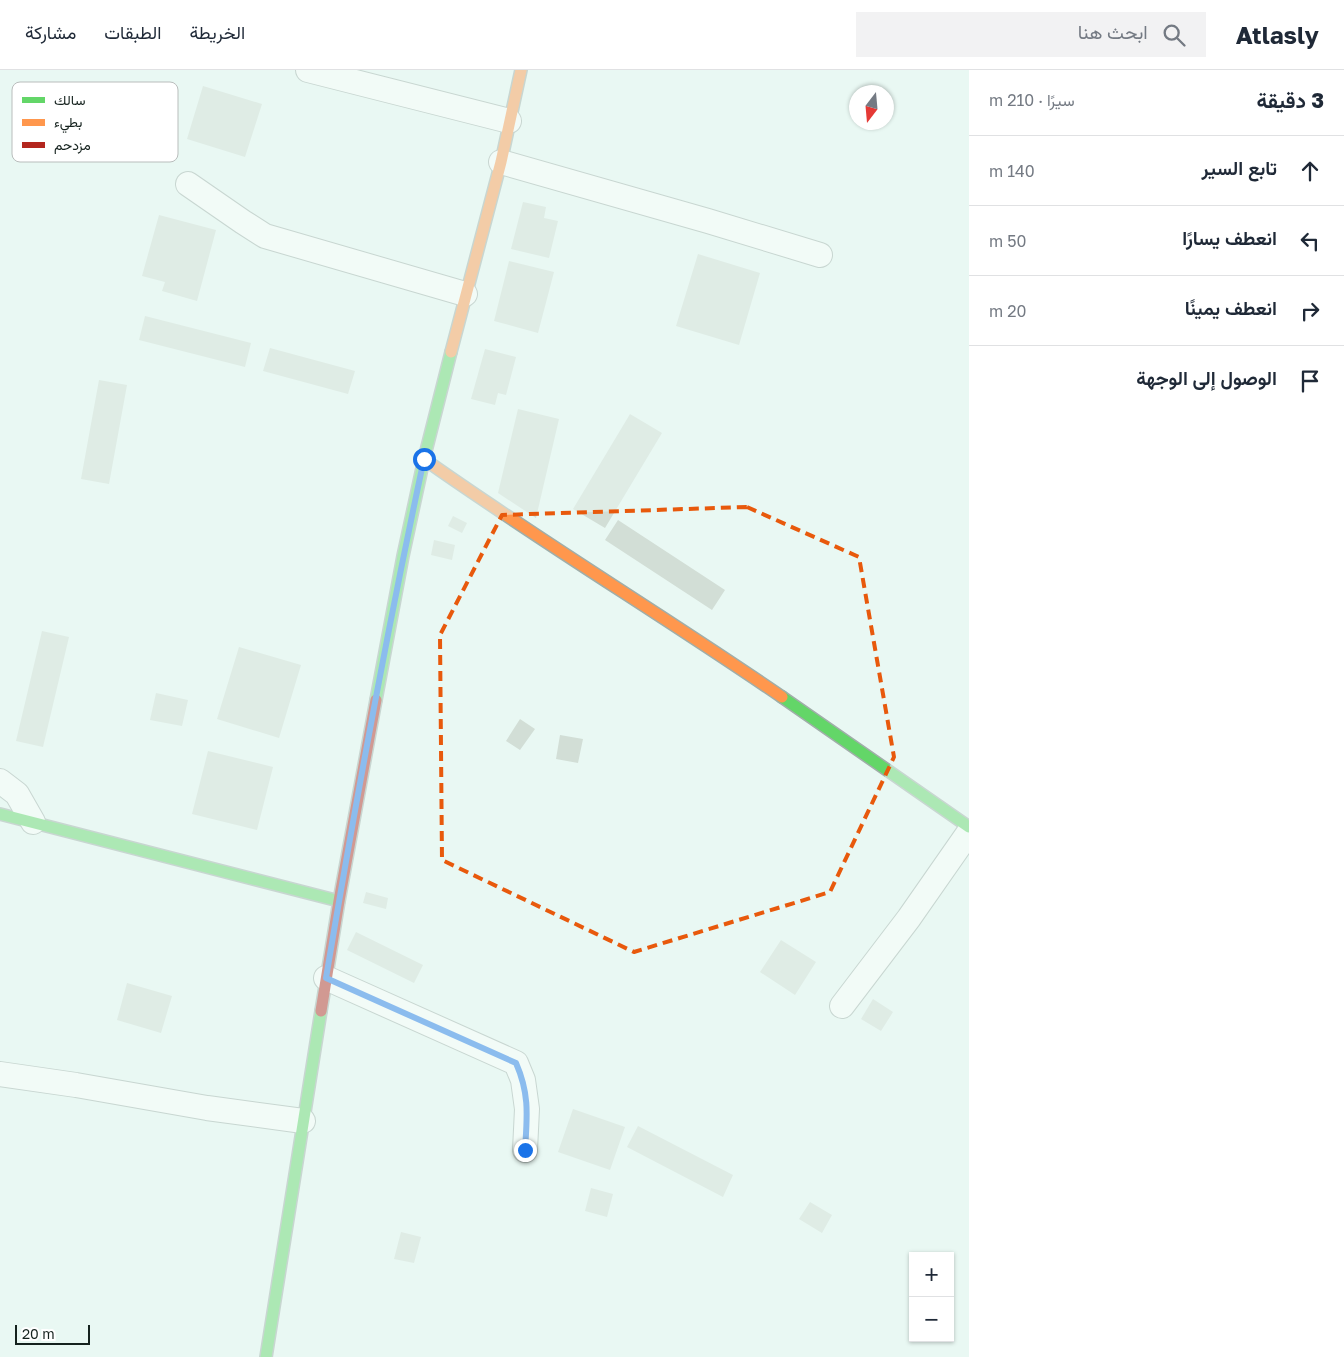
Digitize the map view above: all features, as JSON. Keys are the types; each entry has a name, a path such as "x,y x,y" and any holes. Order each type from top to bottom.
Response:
{"street":[{"path":"308,70 508,122"},
{"path":"266,1357 339,901 403,556 424,459 465,294 501,162 508,122 521,70"},
{"path":"501,162 820,255"},
{"path":"188,184 265,236 465,294"},
{"path":"424,459 478,497 773,691 969,827"},
{"path":"0,781 17,794 33,822"},
{"path":"0,814 339,901"},
{"path":"842,1006 909,918 969,832"},
{"path":"326,978 516,1063 523,1080 528,1109 525,1150"},
{"path":"0,1074 207,1108 303,1121"}],"highlighted area":[{"path":"747,507 859,557 894,757 830,892 634,952 442,860 440,635 502,515"}],"building":[{"path":"203,86 262,104 245,157 187,139"},
{"path":"523,202 546,207 544,218 558,221 549,258 511,249"},
{"path":"159,215 216,230 197,301 162,291 165,282 142,276"},
{"path":"698,254 760,273 739,345 676,326"},
{"path":"509,261 554,272 538,333 494,321"},
{"path":"145,316 251,343 245,367 139,340"},
{"path":"270,348 355,371 348,394 263,371"},
{"path":"485,349 516,357 506,395 498,393 495,405 471,399"},
{"path":"99,380 127,385 109,484 81,479"},
{"path":"518,409 559,419 536,518 498,493"},
{"path":"630,414 662,433 605,528 573,509"},
{"path":"453,516 467,523 462,533 448,526"},
{"path":"618,520 725,590 712,610 605,540"},
{"path":"434,540 455,545 452,560 431,555"},
{"path":"42,631 69,637 43,747 16,741"},
{"path":"239,647 301,665 279,738 217,719"},
{"path":"156,693 188,700 182,726 150,720"},
{"path":"520,719 535,729 520,750 506,741"},
{"path":"560,735 583,739 578,763 556,759"},
{"path":"208,751 273,767 257,830 192,814"},
{"path":"366,892 388,898 386,909 363,903"},
{"path":"356,932 423,965 414,983 347,950"},
{"path":"781,940 816,962 795,995 760,972"},
{"path":"127,983 172,996 161,1033 117,1020"},
{"path":"873,999 893,1012 881,1031 861,1019"},
{"path":"573,1109 625,1127 610,1170 558,1152"},
{"path":"638,1126 733,1175 723,1197 627,1147"},
{"path":"591,1188 613,1194 607,1217 585,1211"},
{"path":"810,1202 832,1215 822,1233 799,1219"},
{"path":"401,1232 421,1237 414,1263 394,1259"}],"traffic: fast":[{"path":"376,700 403,556 424,459 451,352"},
{"path":"782,697 969,827"},
{"path":"0,814 339,901"},
{"path":"266,1357 321,1011"}],"traffic: slow":[{"path":"451,352 501,162 521,70"},
{"path":"424,459 513,520 782,697"}],"traffic: jam":[{"path":"321,1011 376,700"}],"route":[{"path":"424,459 403,556 326,978 516,1063 523,1080 528,1109 525,1150"}]}
